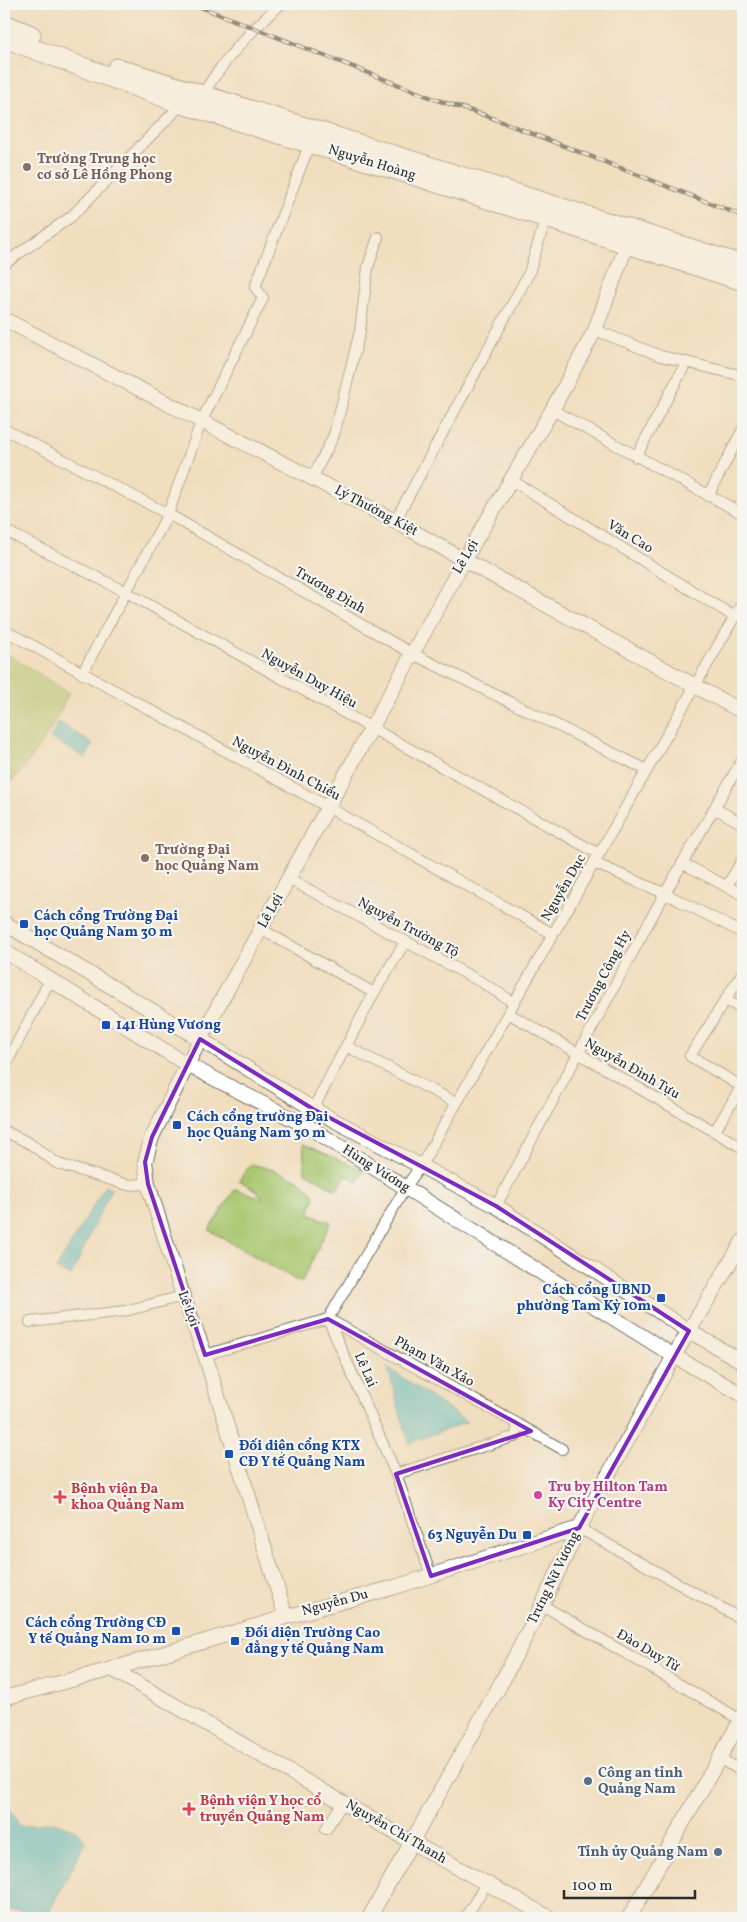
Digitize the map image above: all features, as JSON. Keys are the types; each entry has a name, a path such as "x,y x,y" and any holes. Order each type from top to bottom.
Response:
{"highway":[{"name":"Nguyễn Hoàng","path":"4,24 129,72 203,94 546,218 743,281"},
{"name":"Nguyễn Hoàng","path":"4,38 182,104 310,143 405,166 743,265"}],"street":[{"path":"203,94 230,54 254,27 281,4"},
{"path":"4,264 72,216 182,104"},
{"path":"82,674 168,514 201,422 263,298 255,286 310,143"},
{"path":"395,521 529,273 546,218"},
{"path":"313,477 334,435 360,331 368,267 378,237"},
{"name":"Lê Lợi","path":"286,1617 205,1355 183,1296 148,1184 145,1162 152,1137 200,1039 464,560 552,410 595,330 627,244"},
{"name":"Lý Thường Kiệt","path":"4,319 201,422 313,477 743,712"},
{"path":"595,330 661,356 743,376"},
{"path":"636,457 686,363"},
{"path":"552,410 743,514"},
{"name":"Trương Định","path":"4,429 168,514 412,654 647,770"},
{"path":"708,496 743,429"},
{"name":"Văn Cao","path":"511,480 735,617"},
{"name":"Nguyễn Duy Hiệu","path":"4,530 126,592 371,729 596,859 743,933"},
{"name":"Nguyễn Dục","path":"406,1187 421,1166 458,1102 743,602"},
{"name":"Nguyễn Đình Chiểu","path":"4,630 328,807 554,934"},
{"name":"Trương Công Hy","path":"496,1206 664,893 741,762"},
{"path":"714,808 743,824"},
{"path":"727,886 743,859"},
{"path":"682,863 743,895"},
{"name":"Nguyễn Trường Tộ","path":"288,879 483,983 514,1003"},
{"name":"Hùng Vương","path":"4,923 200,1039 313,1109 496,1206 689,1331 743,1362"},
{"path":"261,929 374,993"},
{"path":"313,1109 374,993 405,942"},
{"name":"Hùng Vương","path":"4,951 188,1065 312,1129 674,1356 743,1395"},
{"path":"715,1132 741,1087 690,1056 743,972"},
{"path":"4,1068 8,1050 50,980"},
{"path":"726,1000 743,1010"},
{"name":"Nguyễn Đình Tựu","path":"508,1013 743,1148"},
{"path":"346,1046 458,1102"},
{"path":"4,1131 29,1143 58,1164 128,1185 148,1184"},
{"path":"205,1355 328,1319 406,1187"},
{"name":"Trưng Nữ Vương","path":"369,1918 499,1687 542,1605 579,1528 674,1356 743,1241"},
{"path":"30,1322 125,1311 183,1296"},
{"name":"Phạm Văn Xảo","path":"328,1319 562,1449"},
{"name":"Lê Lai","path":"328,1319 396,1474 431,1576"},
{"path":"396,1474 516,1436 518,1424"},
{"path":"579,1528 743,1620"},
{"name":"Nguyễn Du","path":"4,1698 112,1669 431,1576 579,1528"},
{"name":"Đào Duy Từ","path":"542,1605 742,1718"},
{"name":"Nguyễn Chí Thanh","path":"112,1669 411,1842 550,1918"},
{"path":"629,1918 742,1718"},
{"path":"719,1758 743,1772"},
{"path":"326,1829 343,1802"},
{"path":"465,1918 486,1884"}],"highlighted area":[{"path":"200,1039 313,1109 496,1206 689,1331 579,1528 431,1576 396,1474 531,1431 328,1319 205,1355 148,1184 145,1162 152,1137"}],"green space":[{"path":"4,652 69,693 44,739 13,780 4,779"},
{"path":"303,1144 364,1170 357,1182 347,1176 336,1190 305,1172"},
{"path":"251,1164 287,1175 304,1184 315,1197 309,1214 331,1222 301,1283 209,1230 235,1189 263,1198 257,1191 239,1180"}],"water":[{"path":"59,722 93,744 86,758 50,738"},
{"path":"105,1186 111,1189 71,1276 56,1269"},
{"path":"387,1367 467,1422 409,1443"},
{"path":"7,1807 20,1826 54,1822 76,1830 86,1842 48,1914 38,1916 13,1910 6,1911 4,1914 4,1808"}],"railway":[{"path":"193,4 437,100 487,116 743,216"}],"place":[{"name":"Trường Trung học cơ sở Lê Hồng Phong","path":"27,167"},
{"name":"Trường Đại học Quảng Nam","path":"145,858"},
{"name":"Cách cổng Trường Đại học Quảng Nam 30 m","path":"24,924"},
{"name":"141 Hùng Vương","path":"106,1025"},
{"name":"Cách cổng trường Đại học Quảng Nam 30 m","path":"177,1125"},
{"name":"Cách cổng UBND phường Tam Kỳ 10m","path":"661,1298"},
{"name":"Đối diện cổng KTX CĐ Y tế Quảng Nam","path":"229,1454"},
{"name":"Tru by Hilton Tam Ky City Centre","path":"538,1495"},
{"name":"Bệnh viện Đa khoa Quảng Nam","path":"60,1497"},
{"name":"63 Nguyễn Du","path":"527,1535"},
{"name":"Cách cổng Trường CĐ Y tế Quảng Nam 10 m","path":"176,1631"},
{"name":"Đối diện Trường Cao đẳng y tế Quảng Nam","path":"235,1641"},
{"name":"Công an tỉnh Quảng Nam","path":"588,1781"},
{"name":"Bệnh viện Y học cổ truyền Quảng Nam","path":"189,1809"},
{"name":"Tỉnh ủy Quảng Nam","path":"718,1852"}]}
